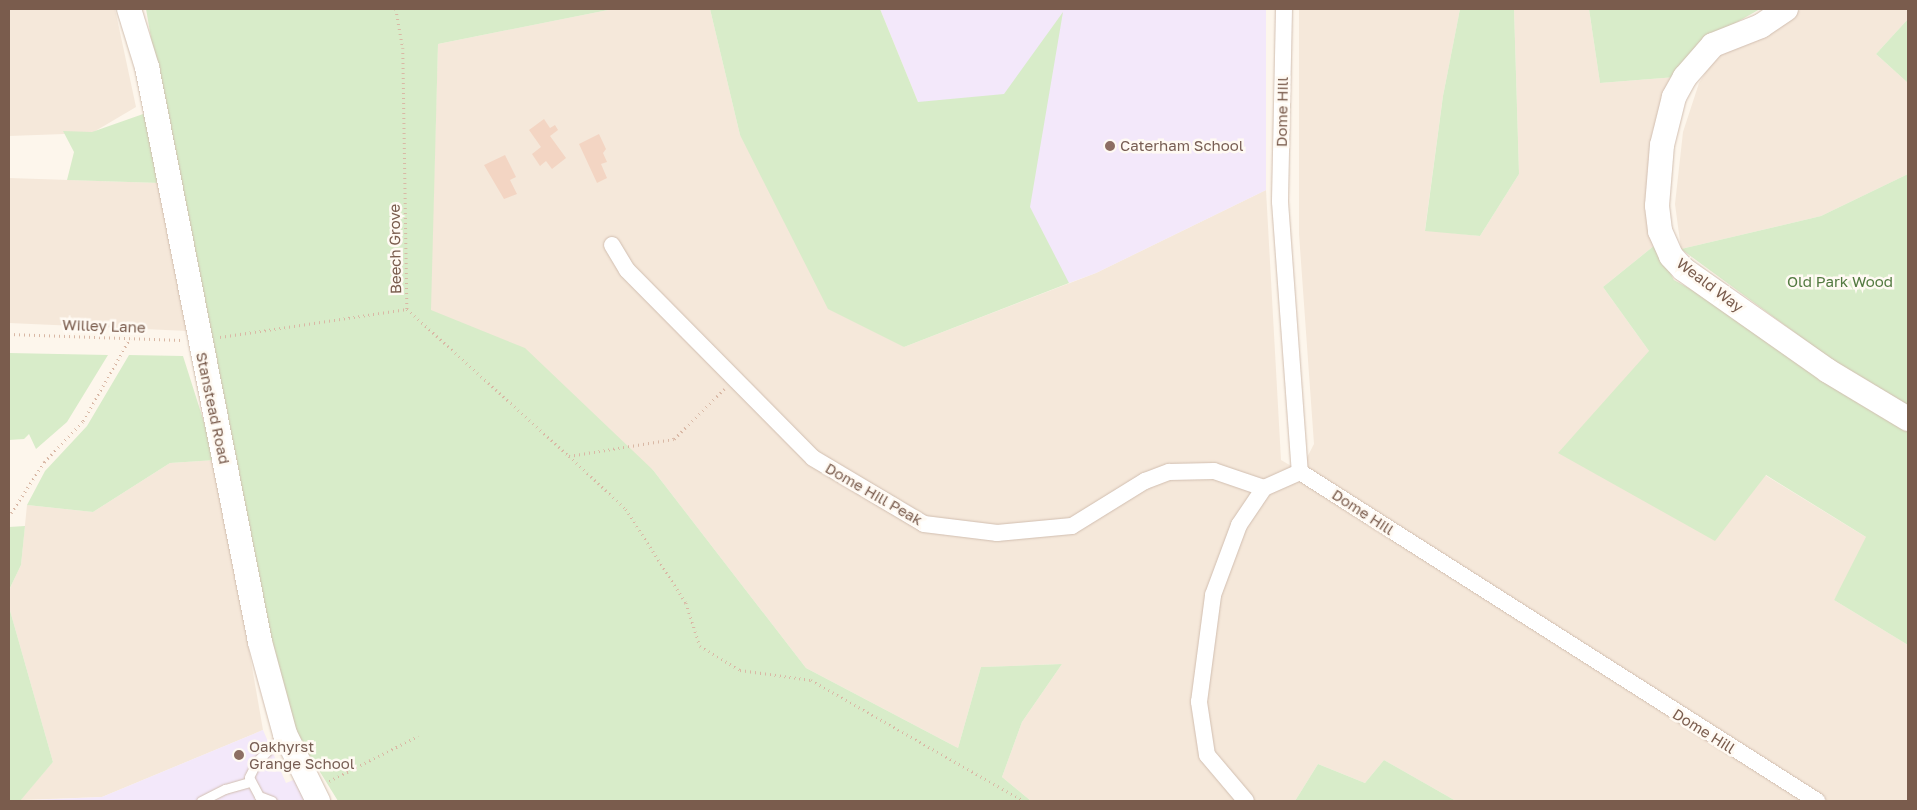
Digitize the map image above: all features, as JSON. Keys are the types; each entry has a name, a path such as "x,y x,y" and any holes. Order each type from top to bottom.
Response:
{"street":[{"name":"Stanstead Road","path":"129,9 147,68 199,340 260,642 285,734 315,796"},
{"name":"Dome Hill","path":"1284,9 1280,202 1300,472 1817,801"},
{"name":"Weald Way","path":"1786,9 1761,26 1713,45 1685,77 1674,97 1662,145 1656,206 1660,231 1671,256 1691,274 1828,371 1908,419"},
{"name":"Dome Hill Peak","path":"612,245 627,270 735,377 813,458 924,524 997,533 1072,526 1146,481 1169,472 1214,471 1264,488"},
{"path":"1246,801 1207,755 1198,702 1213,595 1240,525 1264,488 1300,472"}],"lane":[{"path":"249,782 257,761 285,734"},
{"path":"201,801 225,788 249,782"},
{"path":"249,782 259,796 272,801"}],"path":[{"name":"Beech Grove","path":"199,340 407,309 402,48 396,9"},
{"path":"407,309 626,509 686,603 700,646 740,670 812,680 1024,801"},
{"name":"Willey Lane","path":"9,334 199,340"},
{"path":"10,513 44,462 83,421 130,338"},
{"path":"570,456 674,439 735,377"},
{"path":"315,796 418,736"}],"shaded area":[{"path":"9,9 115,9 136,107 92,133 9,136"},
{"path":"613,9 710,9 740,135 904,347 1096,273 1266,190 1281,460 1300,471 1314,444 1299,234 1299,9 1460,9 1443,96 1425,230 1480,236 1519,174 1514,9 1589,9 1600,83 1676,77 1652,132 1649,197 1655,245 1603,287 1649,351 1765,475 1869,539 1834,600 1908,645 1908,801 1456,801 1384,760 1365,783 1318,764 1295,801 1031,801 1002,777 1022,722 1062,664 981,667 958,748 806,668 653,470 430,310 438,44"},
{"name":"Caterham School","path":"880,9 1266,9 1266,190 1096,273 1069,283 918,102"},
{"path":"1802,9 1908,9 1908,19 1876,54 1908,83 1908,174 1821,216 1681,249 1675,204 1683,132 1699,83 1714,59"},
{"path":"9,178 160,183 188,331 9,323"},
{"path":"216,460 263,730 102,797 20,800 53,762 9,607 9,590 21,565 27,505 93,512 170,463"},
{"name":"Oakhyrst Grange School","path":"263,730 286,783 296,779 309,801 9,801 102,797"}],"green space":[{"path":"146,9 613,9 438,44 431,310 525,348 653,470 806,668 958,748 981,667 1062,664 1022,722 1002,777 1031,801 338,801 294,730 250,560 160,183 67,180 74,152 63,131 92,132 163,107"},
{"path":"710,9 880,9 918,102 1004,94 1063,12 1030,207 1069,283 904,347 828,309 740,135"},
{"path":"1460,9 1514,9 1519,174 1480,236 1425,231 1443,96"},
{"path":"1589,9 1760,9 1697,45 1676,77 1600,83"},
{"path":"1908,19 1908,83 1876,54"},
{"name":"Old Park Wood","path":"1908,174 1908,416 1681,249 1821,216"},
{"path":"1655,245 1674,280 1732,312 1908,429 1908,645 1834,600 1866,537 1766,475 1715,541 1558,453 1649,351 1603,287"},
{"path":"9,353 108,355 67,422 36,449 29,434 24,439 9,440"},
{"path":"129,355 183,356 216,460 170,463 93,512 27,505 45,471 87,426"},
{"path":"25,526 21,565 9,590 9,527"},
{"path":"9,607 53,762 20,801 9,801"},
{"path":"1384,760 1456,801 1295,801 1318,764 1365,783"}],"building":[{"path":"544,119 550,128 555,125 558,130 550,136 566,158 552,169 546,161 540,166 532,154 541,147 529,130"},
{"path":"599,134 606,149 603,153 607,162 601,164 607,178 597,183 579,144"},
{"path":"505,155 516,177 510,180 517,194 504,199 484,165"}],"place":[{"name":"Caterham School","path":"1110,146"},
{"name":"Oakhyrst Grange School","path":"239,755"}]}
